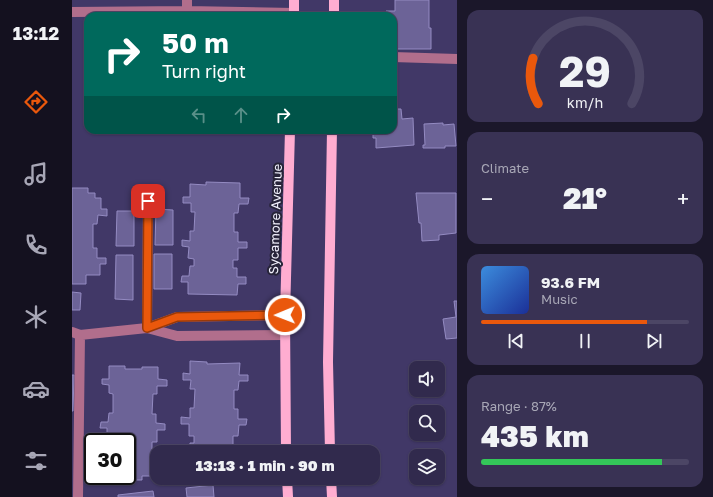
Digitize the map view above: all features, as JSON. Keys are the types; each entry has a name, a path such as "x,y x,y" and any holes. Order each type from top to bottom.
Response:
{"main road":[{"path":"294,0 294,12"},
{"path":"334,0 334,12"},
{"name":"Sycamore Avenue","path":"286,445 285,315 290,134"},
{"path":"330,445 328,362 332,134"},
{"path":"287,485 288,497"},
{"path":"331,485 332,497"}],"street":[{"path":"187,0 187,12"},
{"path":"72,12 84,12"},
{"path":"397,57 457,59"},
{"path":"147,328 148,201"},
{"path":"78,497 76,333 147,328 177,317 285,315"},
{"path":"147,328 177,336 285,335"}],"building":[{"path":"395,0 429,0 431,49 397,49 397,12 386,12 395,11"},
{"path":"397,109 401,109 402,119 413,118 414,145 376,148 376,138 373,138 373,134 397,134"},
{"path":"443,123 443,125 454,124 456,146 445,146 445,148 423,148 423,145 425,145 424,124"},
{"path":"206,182 240,183 240,198 249,198 248,204 239,204 238,213 234,213 234,232 238,232 238,242 247,242 247,248 238,248 238,260 233,260 233,268 237,268 237,277 246,277 246,284 238,284 237,295 188,294 188,282 181,282 182,276 189,276 190,266 194,266 194,259 188,258 189,247 182,246 182,240 190,241 190,231 194,231 195,212 191,212 191,203 183,203 183,197 190,197 190,184 206,185"},
{"path":"72,188 88,188 88,193 95,193 95,198 101,198 101,209 107,209 107,216 98,215 97,224 93,224 93,248 97,248 97,258 106,258 106,264 100,264 100,275 86,275 86,284 72,284"},
{"path":"416,193 456,193 456,233 439,235 439,240 422,241 421,223 419,223"},
{"path":"156,209 173,210 173,245 155,245"},
{"path":"117,211 134,211 134,246 116,246"},
{"path":"154,254 172,254 172,289 154,289"},
{"path":"116,255 133,255 133,300 115,299"},
{"path":"72,292 81,293 80,310 72,310"},
{"path":"454,301 457,301 457,338 446,339 443,319 456,317"},
{"path":"190,361 207,362 207,364 240,363 239,375 248,375 248,381 239,381 238,390 234,390 234,409 238,409 238,419 247,419 246,425 239,425 238,436 233,436 233,445 190,445 190,443 194,443 194,436 189,436 189,424 181,424 181,417 190,418 190,408 194,408 195,389 190,389 191,380 183,380 183,373 190,374"},
{"path":"109,366 125,366 125,369 158,367 158,379 167,380 167,386 157,386 157,394 153,394 152,414 156,414 156,423 165,424 165,430 157,430 157,442 152,442 152,445 150,445 150,476 142,476 142,480 136,480 136,433 107,433 107,428 100,428 101,422 108,422 109,413 113,413 113,394 109,393 109,385 102,384 102,379 109,379"},
{"path":"72,375 74,375 73,411 72,411"},
{"path":"213,485 214,497 187,497 186,488"},
{"path":"153,491 154,497 118,497 118,495"}],"route":[{"path":"148,201 147,328 177,317 285,315"}]}
